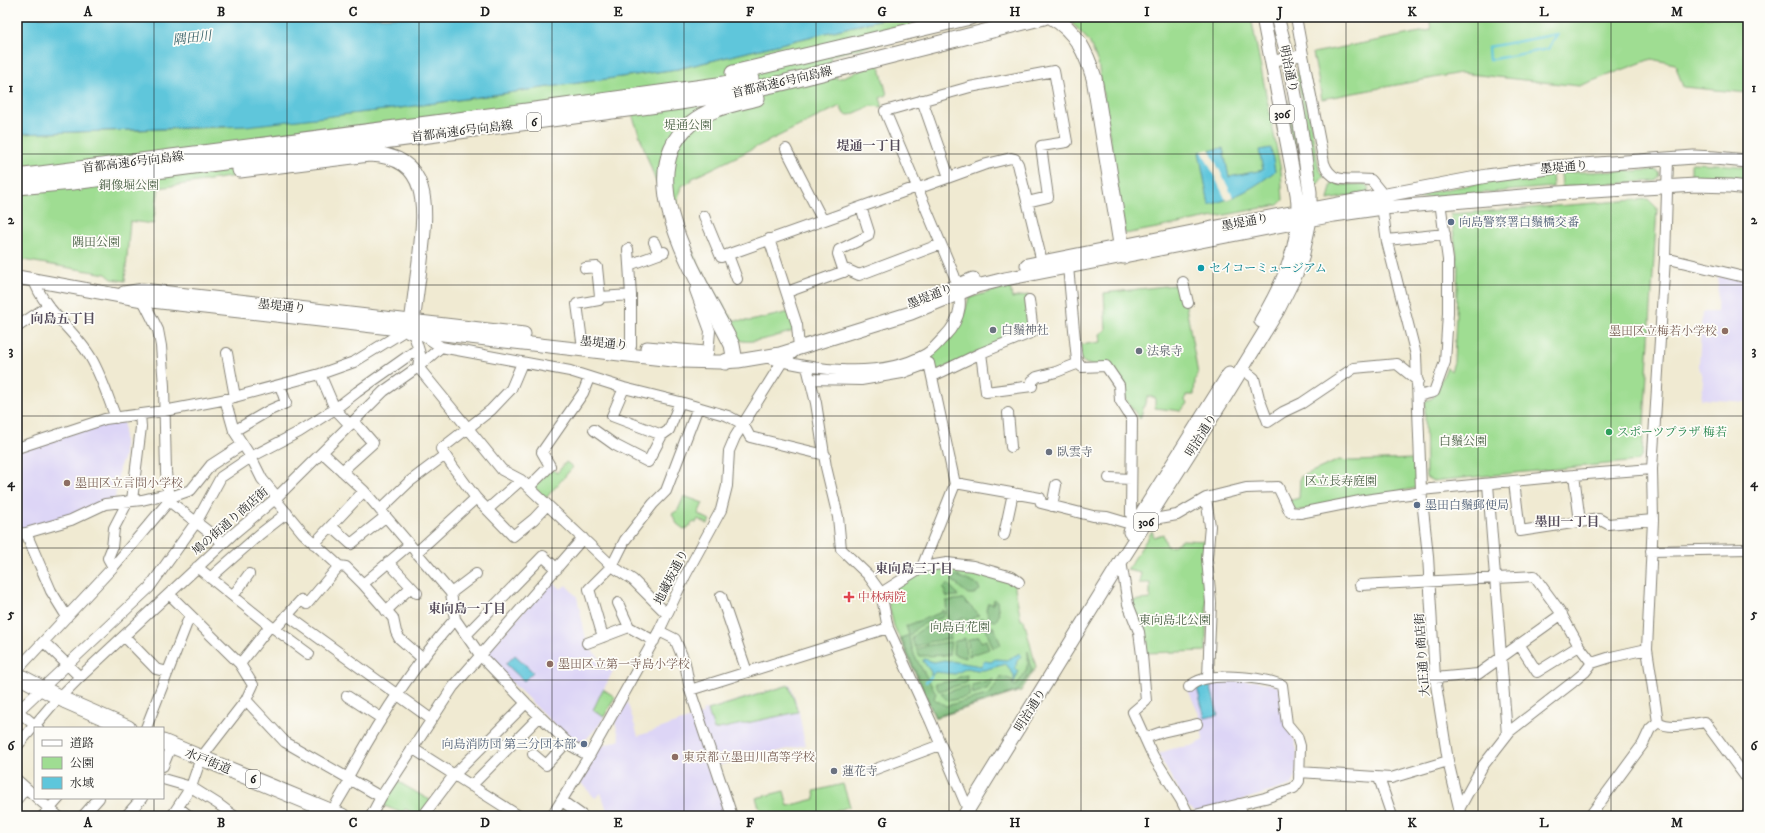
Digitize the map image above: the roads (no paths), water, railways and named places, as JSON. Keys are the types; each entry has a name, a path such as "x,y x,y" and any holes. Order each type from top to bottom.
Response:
{"highway":[{"path":"565,106 585,99 699,80 747,70 970,17"},
{"name":"首都高速6号向島線","path":"20,173 233,142 378,127 422,125 718,86 784,73 1005,17"},
{"name":"首都高速6号向島線","path":"17,188 73,182 680,102 782,83 1044,17"},
{"path":"1052,17 1072,32 1085,52 1094,78 1121,245"},
{"path":"730,357 729,337 679,242 665,189 666,164 669,152 681,132 690,123 712,111 795,87 864,63"},
{"path":"17,188 75,188 172,179 369,154 384,154 404,164 414,174 423,196 422,240 412,326"},
{"path":"17,675 60,698 126,727"},
{"name":"水戸街道","path":"167,744 334,815"}],"main road":[{"name":"明治通り","path":"967,810 1134,525 1276,295 1288,270 1305,216 1297,194 1263,17"},
{"name":"明治通り","path":"954,816 967,810 1148,520 1242,369 1290,287 1302,258 1305,216 1304,146 1288,57 1277,17"},
{"name":"墨堤通り","path":"110,294 143,290 681,361 730,357 764,357 799,344 911,313 959,289 980,276 1121,245 1305,216 1382,202 1525,170 1668,159 1714,158 1748,162"},
{"name":"墨堤通り","path":"1382,202 1440,202 1712,184 1748,188"},
{"name":"墨堤通り","path":"959,289 1068,267 1121,245"},
{"name":"墨堤通り","path":"17,277 143,300 708,353 730,357 759,349 799,344"}],"street":[{"path":"1296,17 1324,163 1327,170 1335,177 1342,180 1371,180 1377,186 1382,202"},
{"path":"1272,61 1303,55"},
{"path":"764,357 807,367 858,370 893,366 926,353 947,334 953,325 959,312 959,289 885,111 982,84 1054,71 1067,142 1041,146 1048,196 1027,202"},
{"path":"922,100 949,177"},
{"path":"786,149 822,219"},
{"path":"704,216 721,257 822,219 917,187 922,187 983,165 1011,158 1015,159 1042,262"},
{"path":"1668,159 1665,258 1652,469 1652,520 1647,649 1658,722 1662,725 1676,726 1705,722 1748,780"},
{"name":"大正通り商店街","path":"1382,202 1387,240 1414,344 1418,381 1421,490 1430,582 1435,678 1448,761 1460,813"},
{"path":"1418,396 1434,392 1444,362 1449,290 1445,234 1440,202"},
{"path":"844,272 838,250 868,236 869,232 861,207"},
{"path":"1387,240 1445,234"},
{"path":"769,240 797,325 799,344"},
{"path":"629,265 662,253 654,242"},
{"path":"787,292 848,270 859,275 941,244"},
{"path":"628,249 631,295 631,346"},
{"path":"728,254 737,279"},
{"path":"1665,258 1748,278"},
{"path":"585,268 597,267 600,297"},
{"path":"1068,267 1077,361 1082,367 1106,366 1119,385 1120,400 1132,418 1131,514 1134,525"},
{"path":"34,280 36,288 48,306 65,324 92,358 116,418"},
{"path":"1183,282 1188,303"},
{"path":"695,290 710,331 708,353"},
{"path":"582,341 577,304 599,300 600,297 631,295"},
{"path":"17,670 113,567 168,497 164,386 158,330 143,300"},
{"path":"933,376 981,353 1033,332 1029,300"},
{"path":"17,327 48,306"},
{"path":"412,326 441,348 570,371 624,388 728,416 743,424 750,437 825,456"},
{"path":"412,326 420,354 418,367 502,470 525,484 612,566 633,580 667,614"},
{"path":"17,448 97,422 230,398 320,374 354,362 412,326"},
{"name":"地蔵坂通り","path":"552,816 589,756 654,641 688,570 721,510 726,486 729,451 743,424 782,362 799,344"},
{"name":"鳩の街通り商店街","path":"36,727 60,698 80,678 223,543 276,498 384,391 418,367 441,348"},
{"path":"36,727 17,711 149,588 197,521 221,477 251,457 299,432 336,409 357,392 418,349"},
{"path":"227,353 234,431 251,457 262,479 303,533 339,566 346,567 363,584 393,618 399,638 423,659"},
{"path":"981,353 986,392 1032,386 1032,381 1037,377 1056,372 1079,363"},
{"path":"522,363 511,389 491,410 441,448 476,498 513,536 534,519 547,504"},
{"path":"810,379 861,380 902,373 930,363 954,484 922,567"},
{"path":"1242,369 1254,378 1259,398 1268,422 1283,412 1302,403 1354,368 1396,364 1418,381"},
{"path":"807,367 826,467 838,517 841,549 868,575 881,593 888,628 967,810"},
{"path":"320,374 336,409 373,443 342,471"},
{"path":"488,509 550,466 542,452 583,393 590,378"},
{"path":"234,431 270,410 286,403 280,385"},
{"path":"624,388 612,416 662,435"},
{"path":"594,430 615,445 648,462 662,435 669,430 680,402"},
{"path":"603,637 589,590 612,566 624,540 653,504 666,491 698,407"},
{"path":"1008,412 1011,447"},
{"path":"104,537 114,528 130,500 141,427 140,414"},
{"path":"67,617 51,591 22,533 71,520 105,504 130,500 168,497 191,490 211,465 242,445"},
{"path":"323,453 364,491 452,594 455,620 480,655 526,703 567,742 589,756"},
{"path":"331,526 351,544 382,513 409,482 445,455"},
{"path":"1148,520 1177,515 1206,498 1246,488 1278,487 1290,512 1300,512 1365,500 1416,493 1421,490 1652,469"},
{"path":"1574,475 1580,522"},
{"path":"1109,478 1131,479"},
{"path":"1514,482 1520,531 1599,519 1608,524 1652,520"},
{"path":"954,484 1040,498 1041,503 1093,516 1107,517 1134,525"},
{"path":"1488,484 1507,735"},
{"path":"1052,506 1056,485"},
{"path":"314,544 364,491"},
{"path":"1004,535 1013,493"},
{"path":"168,497 223,543"},
{"path":"416,553 476,498"},
{"path":"1206,498 1210,526 1207,559 1210,603 1208,677"},
{"path":"210,578 260,534 287,513"},
{"path":"113,567 108,558 112,548 114,528"},
{"path":"371,816 381,797 431,718 453,687 584,538"},
{"path":"363,584 409,545"},
{"path":"1651,551 1666,552 1715,548 1748,549"},
{"path":"466,635 543,556 557,569"},
{"path":"1121,561 1128,604 1139,632 1146,701 1133,712 1153,756 1190,816 1265,798 1294,788 1299,781 1300,746 1297,736 1287,724 1282,684 1258,678 1208,677 1194,682 1189,687"},
{"path":"386,611 414,590 388,562"},
{"path":"881,593 922,567 947,563 973,566 1012,576 1019,582"},
{"path":"240,664 273,627 288,615 301,600 307,604 339,566"},
{"path":"197,567 309,654"},
{"path":"233,596 249,574"},
{"path":"452,594 476,574"},
{"path":"1360,585 1534,576 1562,614 1579,646 1592,663"},
{"path":"169,594 240,664 253,685 246,700 201,758 191,788 172,816"},
{"path":"721,596 747,672"},
{"path":"618,603 629,627 654,641"},
{"path":"1435,678 1478,674 1562,614"},
{"path":"146,727 190,615"},
{"path":"288,615 431,718"},
{"path":"334,815 350,778 381,718 423,659 455,620"},
{"path":"587,643 629,627"},
{"path":"690,690 888,628"},
{"path":"659,631 675,639 685,663 690,690 699,721 717,768 732,816"},
{"path":"124,636 156,669 168,672"},
{"path":"44,642 68,664 80,678"},
{"path":"1519,644 1537,672 1579,646"},
{"path":"1460,813 1482,767 1510,731 1574,682 1592,663 1647,649"},
{"path":"346,696 381,718"},
{"path":"246,700 285,742 381,797"},
{"path":"424,816 454,775 526,703"},
{"path":"471,786 540,716"},
{"path":"1590,816 1643,744 1650,729 1658,722"},
{"path":"1145,738 1162,732 1197,724"},
{"name":"鳩の街通り商店街","path":"17,746 34,729"},
{"path":"494,735 507,749"},
{"path":"533,754 546,765 567,742"},
{"path":"164,760 167,744"},
{"path":"873,770 940,745"},
{"path":"412,748 519,816"},
{"path":"1299,772 1391,778 1448,761"},
{"path":"1379,778 1392,816"},
{"path":"164,779 191,788 218,804 234,816"},
{"path":"17,780 34,795"},
{"path":"17,799 26,788"},
{"path":"37,799 46,812 58,816"},
{"path":"46,812 58,799"},
{"path":"83,816 98,799"},
{"path":"126,816 141,799"},
{"path":"562,801 583,816"},
{"path":"1239,804 1243,816"},
{"path":"178,807 189,816"}],"water":[{"name":"隅田川","path":"17,17 891,17 678,69 393,109 246,126 17,134"},
{"path":"1223,148 1229,177 1263,170 1259,150 1271,148 1275,171 1244,192 1209,205 1199,152"},
{"path":"1020,653 1021,656 1017,661 1015,669 1018,671 1014,684 1014,675 1006,664 984,670 967,668 955,674 935,672 931,677 931,672 923,661 924,659 934,662 944,660 981,666 984,661 991,662 995,659 1007,660"},
{"path":"515,655 533,672 524,681 506,664"},
{"path":"1210,684 1218,715 1205,718 1197,688"}],"waterway":[{"path":"1558,34 1548,49 1489,60 1488,47 1558,34"},
{"path":"926,682 931,677"}],"railway":[{"path":"1737,816 1748,808"}],"place":[{"name":"向島警察署白鬚橋交番","path":"1451,222"},
{"name":"セイコーミュージアム","path":"1201,268"},
{"name":"白鬚神社","path":"993,330"},
{"name":"墨田区立梅若小学校","path":"1725,331"},
{"name":"法泉寺","path":"1139,351"},
{"name":"スポーツプラザ 梅若","path":"1609,432"},
{"name":"臥雲寺","path":"1049,452"},
{"name":"墨田区立言問小学校","path":"67,483"},
{"name":"墨田白鬚郵便局","path":"1417,505"},
{"name":"中林病院","path":"849,597"},
{"name":"墨田区立第一寺島小学校","path":"550,664"},
{"name":"向島消防団 第三分団本部","path":"584,744"},
{"name":"東京都立墨田川高等学校","path":"675,757"},
{"name":"蓮花寺","path":"834,771"}],"district":[{"name":"堤通一丁目","path":"869,145"},
{"name":"向島五丁目","path":"63,318"},
{"name":"墨田一丁目","path":"1567,521"},
{"name":"東向島三丁目","path":"914,568"},
{"name":"東向島一丁目","path":"467,608"}],"park label":[{"name":"堤通公園","path":"688,125"},
{"name":"銅像堀公園","path":"129,185"},
{"name":"隅田公園","path":"96,242"},
{"name":"白鬚公園","path":"1463,441"},
{"name":"区立長寿庭園","path":"1341,481"},
{"name":"東向島北公園","path":"1175,620"},
{"name":"向島百花園","path":"960,627"}]}
